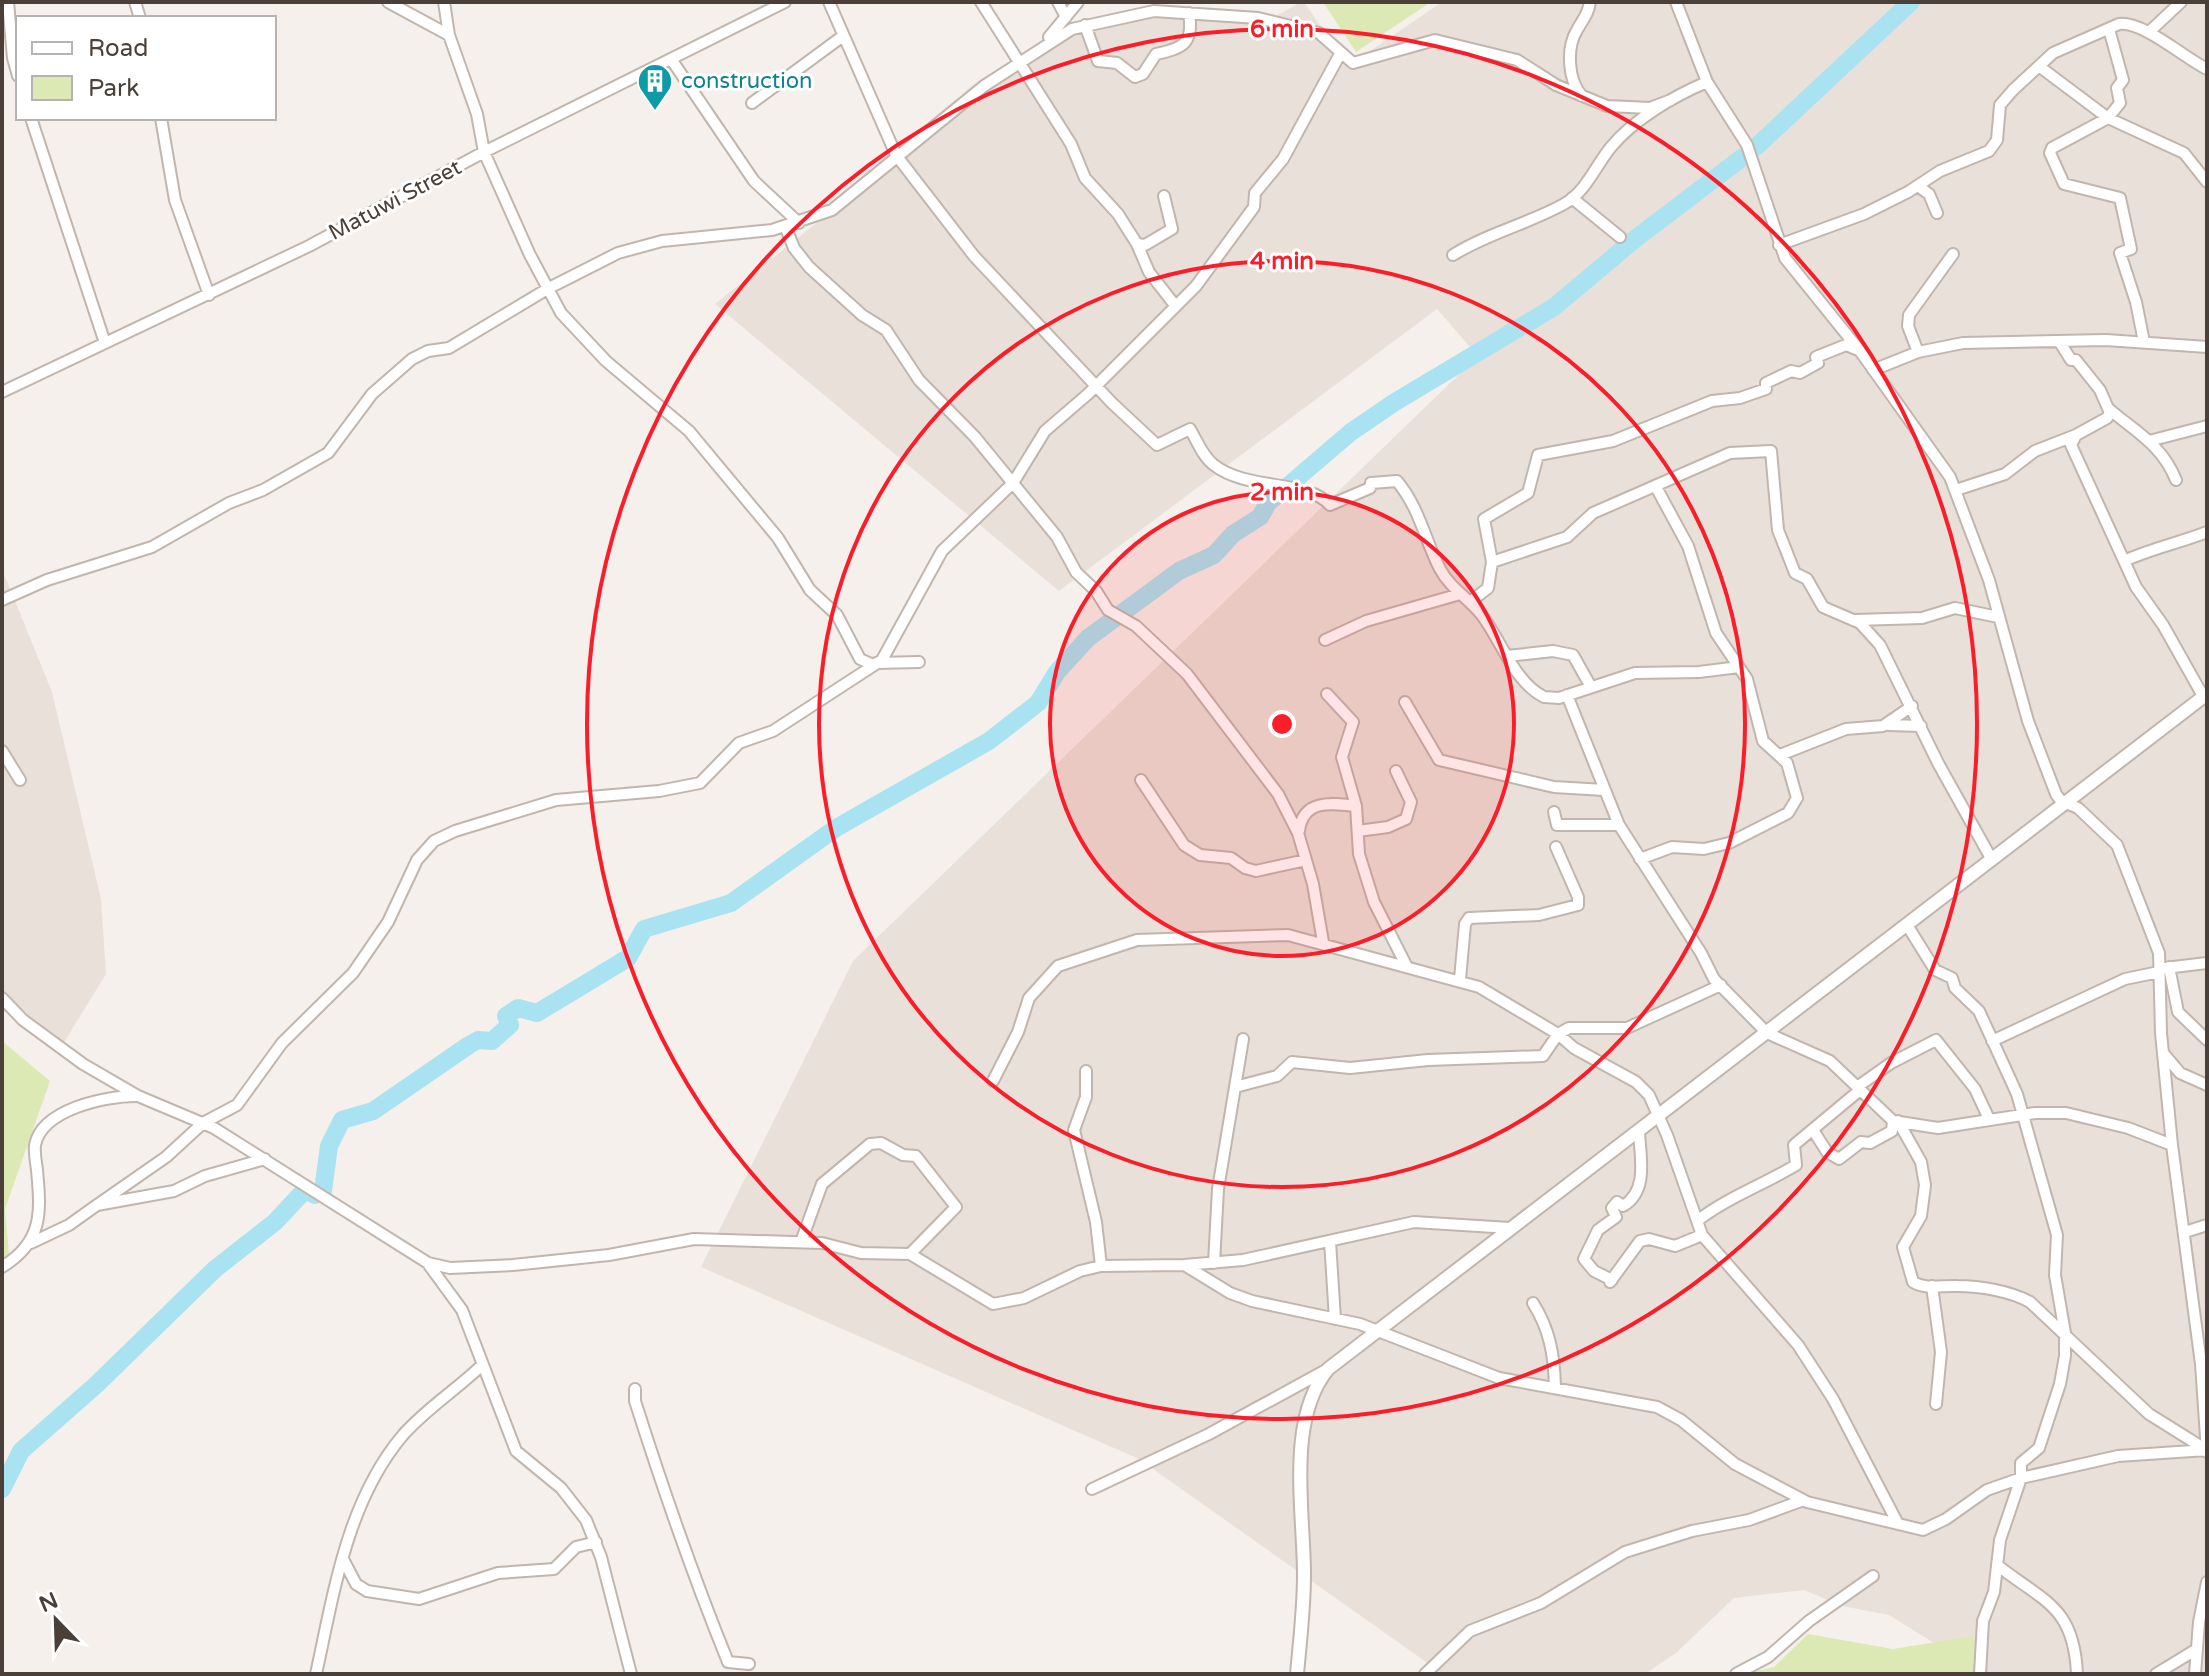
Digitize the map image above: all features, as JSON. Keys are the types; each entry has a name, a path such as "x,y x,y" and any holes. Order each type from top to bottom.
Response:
{"street":[{"path":"8,2 16,69"},
{"path":"388,2 449,35"},
{"path":"444,2 449,35 477,114 484,152 561,313 606,361 689,431 778,538 810,590 837,615 860,659 873,664 919,662"},
{"name":"Matuwi Street","path":"2,392 309,246 484,152 785,2"},
{"path":"829,2 896,155 974,256 1157,445 1190,429 1215,465 1249,482 1320,494 1330,505 1370,488 1371,483 1397,481 1422,518 1440,569 1470,602 1538,694 1551,698 1567,695 1635,673 1699,672 1739,667"},
{"path":"981,2 1071,144 1085,178 1118,214 1137,244 1149,272 1174,304"},
{"path":"1058,2 1066,17"},
{"path":"1040,48 1078,2"},
{"path":"1583,98 1573,83 1570,64 1574,37 1586,19 1590,2"},
{"path":"1676,2 1707,82 1747,145 1779,245 1793,271 1860,351 1938,457 1956,490 1989,580 2044,768 2059,798 2078,808 2122,852 2178,1012 2207,1039"},
{"path":"2149,32 2181,2"},
{"path":"2,600 47,580 152,547 229,503 263,490 328,453 372,394 412,359 460,343 549,288 629,249 785,226 832,210 896,155 1019,61 1085,25 1145,12 1268,19 1319,33 1348,62 1358,64 1435,40 1517,60 1583,98 1628,109 1650,108 1707,82"},
{"path":"1085,25 1098,61 1117,63 1135,77 1143,74 1154,56 1179,50 1188,43 1191,31 1189,13"},
{"path":"1779,245 1864,214 1940,171 1989,151 1997,140 2000,105 2053,53 2109,29 2127,23 2149,32 2207,69"},
{"path":"2109,29 2123,80 2117,88 2120,103 2108,118 2052,148 2050,153 2064,184 2120,198 2131,249 2120,253 2139,313 2144,342"},
{"path":"752,103 843,36"},
{"path":"2,1267 31,1243 69,1225 166,1157 203,1123 237,1105 282,1043 353,973 388,922 417,860 434,841 455,831 556,800 659,791 700,783 739,743 773,731 873,664 892,646 942,551 1013,483 1045,431 1097,385 1174,304 1196,286 1254,207 1255,193 1283,159 1340,54"},
{"path":"671,59 754,181 799,223"},
{"path":"2040,67 2108,118 2184,153 2207,182"},
{"path":"1453,255 1480,239 1572,198 1623,134 1671,100"},
{"path":"32,120 105,343"},
{"path":"161,120 175,200 209,295"},
{"path":"1918,186 1929,194 1937,213"},
{"path":"1137,244 1145,245 1172,229 1164,196"},
{"path":"1572,198 1620,237"},
{"path":"785,226 800,257 862,315 882,325 919,380 975,437 996,467 1057,537 1076,572 1096,591 1108,610 1136,626 1187,674 1278,794 1298,833 1323,942"},
{"path":"1918,352 1908,326 1909,315 1953,254"},
{"path":"2059,341 2071,360 2076,360 2096,385 2109,409 2135,426 2170,465 2176,480"},
{"path":"1873,370 1918,352 1963,343 2144,342 2207,347"},
{"path":"1470,602 1488,588 1492,562 1484,519 1528,493 1538,455 1613,441 1712,401 1740,398 1766,389 1766,383 1791,371 1800,373 1818,363 1816,357 1846,345 1860,351"},
{"path":"1956,490 2005,474 2035,451 2076,435 2107,418 2109,409"},
{"path":"2149,441 2207,426"},
{"path":"1092,1489 1209,1434 1328,1369 2205,695 2136,587 2071,445 2076,435"},
{"path":"1492,562 1567,537 1593,513 1730,453 1771,451 1778,530 1795,573 1807,579 1829,611 1854,620 1922,618 1964,608 1998,617"},
{"path":"1640,859 1672,847 1704,849 1729,843 1788,813 1795,807 1796,788 1780,755 1763,741 1752,694 1739,667 1716,633 1688,546 1656,487"},
{"path":"2124,561 2169,542 2183,542 2207,532"},
{"path":"1325,640 1366,621 1460,594"},
{"path":"1854,620 1889,658 1992,860"},
{"path":"1507,656 1553,651 1573,655 1591,687"},
{"path":"1327,694 1353,722 1342,757 1356,806 1359,854 1374,902 1406,965"},
{"path":"1567,695 1619,825 1721,985 1767,1033 1830,1061 1896,1121 1925,1174 1921,1216 1905,1241 1903,1254 1913,1282 2018,1295 2065,1333 2149,1414 2207,1450"},
{"path":"1405,702 1439,760 1554,787 1604,790"},
{"path":"1883,726 1912,706"},
{"path":"1780,755 1846,729 1921,726"},
{"path":"2,751 20,780"},
{"path":"1358,831 1388,827 1406,819 1411,802 1396,771"},
{"path":"1141,780 1184,845 1200,855 1231,858 1256,871 1306,860"},
{"path":"1298,833 1304,815 1319,804 1356,806"},
{"path":"1554,812 1557,825 1619,825"},
{"path":"1460,979 1465,924 1469,918 1546,914 1578,905 1578,897 1556,847"},
{"path":"1907,925 1935,970 1952,978 1955,988 1979,1011 2025,1114 2055,1222 2055,1275 2065,1333 2060,1384 2039,1448 2021,1463 2021,1478 2000,1540 1994,1592 1981,1635 1980,1674"},
{"path":"993,1081 1018,1032 1029,998 1062,963 1137,940 1280,934 1323,942 1460,979 1558,1034 1574,1048 1636,1082 1649,1095 1702,1235 1798,1345 1833,1399 1897,1522"},
{"path":"1992,1041 2125,979 2162,969 2207,963"},
{"path":"2162,969 2163,1053 2172,1145 2202,1330 2207,1450"},
{"path":"1235,1087 1277,1076 1292,1062 1350,1068 1428,1060 1537,1057 1548,1051 1558,1034 1569,1028 1627,1028 1721,985"},
{"path":"3,1000 62,1050 138,1096 203,1123 428,1263 450,1268 609,1255 694,1239 822,1243 861,1253 910,1254 993,1304 1024,1298 1080,1271 1101,1266 1184,1265 1274,1255 1414,1222 1510,1228"},
{"path":"1214,1263 1218,1189 1243,1039"},
{"path":"1697,1221 1721,1202 1759,1187 1796,1165 1794,1145 1891,1063 1936,1040 1975,1089 1989,1119"},
{"path":"2163,1053 2180,1073 2207,1085"},
{"path":"1086,1071 1086,1097 1074,1130 1096,1222 1101,1266"},
{"path":"31,1243 39,1212 34,1150 43,1130 95,1100 138,1096"},
{"path":"1896,1121 1938,1128 2053,1112 2128,1128 2172,1145"},
{"path":"1813,1130 1827,1152 1839,1159 1861,1142 1870,1143 1892,1131 1896,1121"},
{"path":"1639,1132 1642,1175 1639,1184 1628,1204 1623,1206 1617,1202 1612,1208 1616,1217 1598,1230 1584,1259 1594,1271 1611,1281 1640,1241 1649,1239 1675,1246 1702,1235"},
{"path":"801,1242 822,1184 870,1144 881,1143 903,1155 916,1156 956,1207 910,1254"},
{"path":"97,1205 174,1191 205,1176 265,1159"},
{"path":"2185,1232 2207,1225"},
{"path":"1330,1241 1335,1319"},
{"path":"428,1263 462,1310 516,1451 570,1497 596,1542 631,1674"},
{"path":"1184,1265 1230,1293 1375,1331 1470,1370 1657,1407 1681,1420 1735,1464 1807,1502"},
{"path":"1932,1286 1941,1352 1936,1404"},
{"path":"1533,1303 1544,1321 1551,1344 1555,1386"},
{"path":"316,1674 343,1559 360,1505 386,1458 433,1405 481,1366"},
{"path":"1297,1674 1304,1577 1302,1435 1312,1393 1328,1369"},
{"path":"635,1389 635,1401 660,1484 728,1662 749,1664"},
{"path":"1425,1674 1470,1631 1541,1603 1625,1552 1692,1531 1749,1520 1797,1500 1923,1530 1958,1511 1987,1490 2021,1478 2118,1456 2207,1450"},
{"path":"343,1559 348,1573 367,1591 419,1599 498,1573 554,1569 576,1547 596,1542"},
{"path":"1997,1565 2038,1597 2051,1602 2074,1638 2077,1674"},
{"path":"1736,1674 1768,1657 1809,1621 1873,1576"},
{"path":"2195,1674 2207,1582"},
{"path":"2156,1674 2197,1649"}],"shaded area":[{"path":"1304,2 1348,66 1442,2 2207,2 2207,1674 1948,1674 1945,1650 1889,1615 1842,1606 1804,1590 1734,1598 1676,1653 1645,1674 1443,1674 1139,1459 701,1267 853,961 1478,356 1437,309 1059,591 715,304 968,102 1061,42 1092,26 1134,17 1264,23"},
{"path":"2,569 52,692 101,899 106,974 63,1044 18,1013 2,1012"}],"green space":[{"path":"1323,2 1431,2 1356,52"},
{"path":"2,1041 50,1081 5,1209 9,1255 2,1260"},
{"path":"1808,1634 1893,1649 1973,1636 1977,1674 1744,1674 1774,1667"}],"waterway":[{"path":"1756,147 1911,2"},
{"path":"323,1191 329,1146 342,1120 373,1111 478,1040 492,1041 510,1025 506,1016 518,1008 537,1013 628,958 644,929 731,903 836,828 989,741 1038,703 1057,672 1088,638 1179,571 1214,555 1233,534 1260,517 1268,503 1351,432 1395,402 1554,307 1635,239 1743,157"},
{"path":"2,1489 21,1451 97,1384 215,1269 275,1222 305,1190 315,1195"}],"place":[{"name":"construction","path":"655,112"}]}
